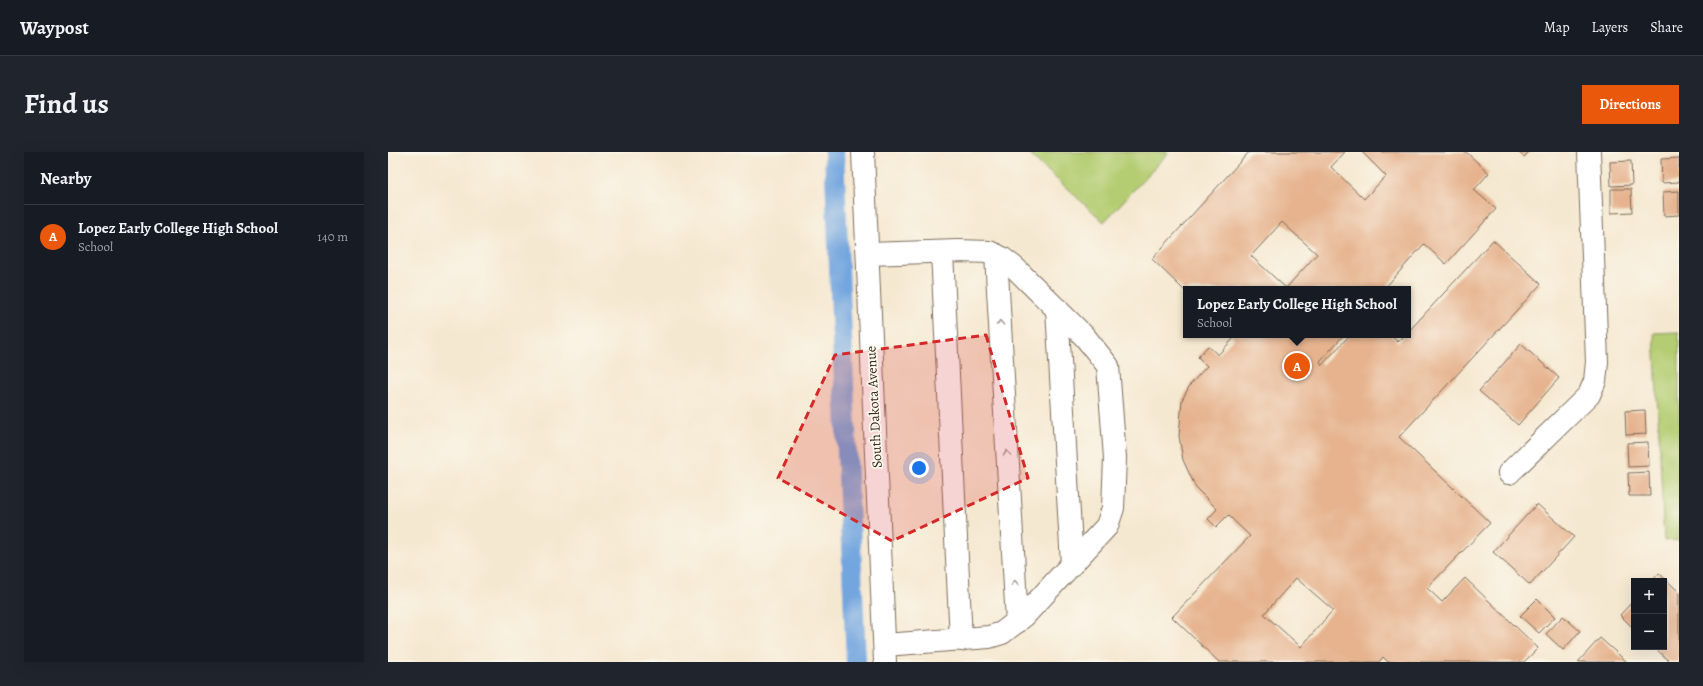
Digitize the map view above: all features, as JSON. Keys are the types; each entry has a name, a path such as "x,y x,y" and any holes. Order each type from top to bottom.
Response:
{"street":[{"name":"South Dakota Avenue","path":"863,152 885,653"},
{"path":"1509,473 1589,395 1595,381 1597,362 1589,152"},
{"path":"942,252 960,640"},
{"path":"868,254 989,252 1015,268 1085,337 1108,366 1116,458 1113,508 1107,526 1017,622 1002,633 989,637 960,640 885,653"},
{"path":"996,255 1017,622"},
{"path":"1057,309 1072,564"}],"highlighted area":[{"path":"986,335 1028,478 892,541 778,478 835,355"}],"green space":[{"path":"1027,152 1169,152 1104,222"},
{"path":"1679,332 1679,540 1664,541 1654,333"}],"building":[{"path":"1249,152 1345,152 1331,167 1364,199 1386,176 1362,152 1466,152 1489,173 1474,190 1496,209 1446,264 1424,244 1387,286 1288,286 1317,254 1282,222 1251,256 1284,286 1183,286 1183,289 1152,259"},
{"path":"1518,152 1529,152 1524,157"},
{"path":"1679,158 1679,182 1662,183 1661,159"},
{"path":"1631,161 1632,185 1611,186 1610,162"},
{"path":"1611,189 1631,189 1632,212 1611,213"},
{"path":"1679,191 1679,215 1664,216 1663,192"},
{"path":"1493,240 1541,284 1399,437 1490,523 1427,588 1442,602 1465,578 1538,648 1524,662 1388,662 1383,657 1379,662 1219,662 1172,617 1250,536 1228,515 1216,527 1208,519 1217,509 1196,488 1183,460 1179,436 1182,400 1190,385 1207,366 1198,357 1208,346 1218,355 1234,338 1341,338 1320,361 1322,365 1347,338 1393,338 1398,342 1402,338 1411,338 1411,329","holes":["1296,578 1333,610 1301,647 1264,614"]},
{"path":"1521,344 1559,378 1518,425 1479,391"},
{"path":"1645,410 1646,434 1626,435 1625,411"},
{"path":"1648,442 1649,466 1628,467 1627,443"},
{"path":"1649,472 1650,496 1629,496 1628,473"},
{"path":"1537,504 1574,537 1530,585 1493,552"},
{"path":"1659,573 1664,578 1655,578"},
{"path":"1667,581 1679,592 1679,662 1670,662 1657,650 1667,650"},
{"path":"1537,599 1555,617 1539,633 1520,616"},
{"path":"1631,603 1631,626 1620,615"},
{"path":"1563,616 1580,631 1563,650 1546,634"},
{"path":"1600,638 1627,662 1578,662"}],"waterway":[{"path":"834,152 856,662"}],"place":[{"name":"Lopez Early College High School","path":"1297,366"}]}
